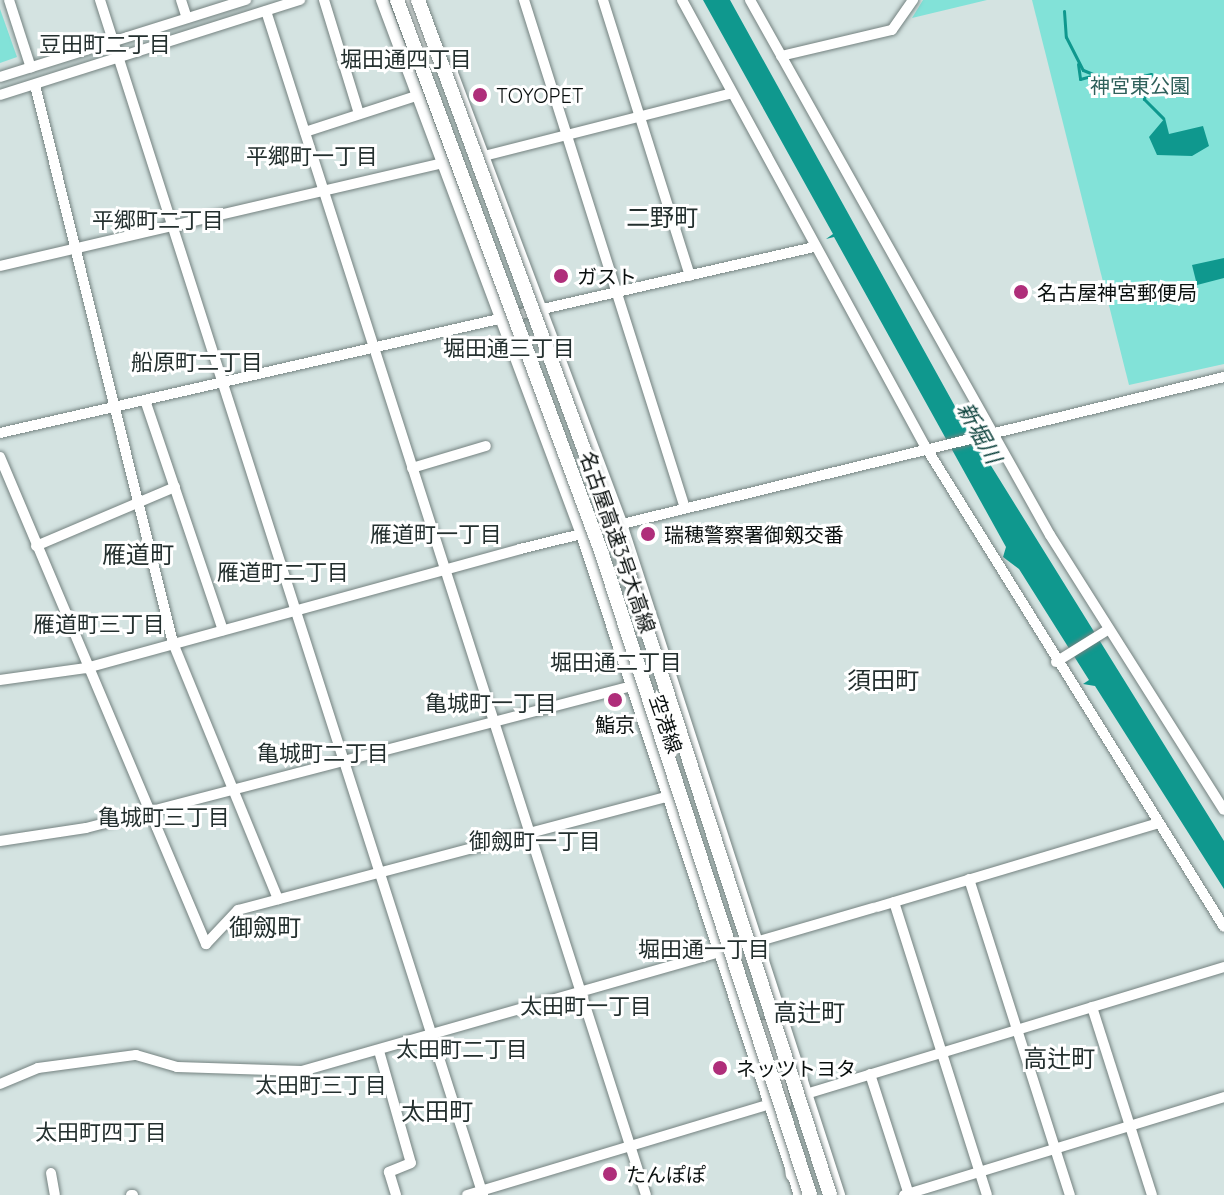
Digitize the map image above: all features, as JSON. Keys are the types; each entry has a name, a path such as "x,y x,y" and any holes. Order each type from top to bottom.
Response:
{"highway":[{"name":"名古屋高速3号大高線","path":"397,0 528,350 640,665 810,1195"},
{"path":"409,0 487,183"},
{"name":"名古屋高速3号大高線","path":"418,0 620,547 830,1195"},
{"path":"528,350 563,423 640,639 782,1083 793,1175"}],"main road":[{"name":"空港線","path":"382,0 582,534 800,1195"},
{"name":"空港線","path":"424,0 621,524 839,1195"}],"street":[{"path":"9,0 31,68"},
{"path":"100,0 482,1193"},
{"path":"181,0 187,18"},
{"path":"0,77 246,0"},
{"path":"0,95 300,0"},
{"path":"324,0 359,114"},
{"path":"524,0 685,508"},
{"path":"603,0 690,276"},
{"path":"682,0 729,94 814,247 930,445 1224,927"},
{"path":"750,0 986,433 1105,632 1224,810"},
{"path":"781,56 892,30 913,0"},
{"path":"266,11 646,1195"},
{"path":"35,85 79,247 173,643 278,899"},
{"path":"484,156 729,94"},
{"path":"305,132 419,95"},
{"path":"0,266 444,163"},
{"path":"0,433 814,247"},
{"path":"0,680 86,668 621,524 930,445 1224,377"},
{"path":"145,400 223,630"},
{"path":"412,468 486,446"},
{"path":"0,457 144,811 206,944 238,910 669,796"},
{"path":"36,546 175,487"},
{"path":"1060,659 1105,632"},
{"path":"0,841 21,843 234,791 632,686"},
{"path":"756,942 1158,823"},
{"path":"969,879 1070,1195"},
{"path":"894,902 987,1195"},
{"path":"0,1084 38,1068 117,1056 177,1067 302,1071 431,1038 720,952"},
{"path":"806,1094 1224,967"},
{"path":"1092,1007 1152,1195"},
{"path":"379,1051 411,1163 389,1172 396,1195"},
{"path":"870,1074 907,1195 1224,1097"},
{"path":"467,1195 770,1104"},
{"path":"51,1173 55,1195"}],"green space":[{"path":"923,0 987,0 912,18"},
{"name":"神宮東公園","path":"1032,0 1224,0 1224,364 1129,385"},
{"path":"0,9 17,57 0,63"}],"shaded area":[{"name":"新堀川","path":"703,0 730,0 962,419 1224,841 1224,889 1095,686 1083,684 1089,680 1019,569 1003,557 1006,547 834,237 826,239 833,234"},
{"path":"1165,118 1169,134 1203,126 1209,146 1192,156 1157,155 1149,137"},
{"path":"1224,258 1224,278 1197,285 1192,265"}],"waterway":[{"path":"1064,11 1066,37 1083,70 1115,83 1151,74 1144,99 1163,118"},
{"path":"1078,64 1080,79 1091,76"}],"place":[{"name":"TOYOPET","path":"480,95"},
{"name":"ガスト","path":"561,276"},
{"name":"名古屋神宮郵便局","path":"1021,292"},
{"name":"瑞穂警察署御剱交番","path":"648,534"},
{"name":"鮨京","path":"615,700"},
{"name":"ネッツトヨタ","path":"720,1068"},
{"name":"たんぽぽ","path":"610,1174"}],"district":[{"name":"豆田町二丁目","path":"105,45"},
{"name":"堀田通四丁目","path":"406,60"},
{"name":"平郷町一丁目","path":"312,157"},
{"name":"二野町","path":"662,218"},
{"name":"平郷町二丁目","path":"158,221"},
{"name":"堀田通三丁目","path":"509,349"},
{"name":"船原町二丁目","path":"197,363"},
{"name":"雁道町一丁目","path":"436,535"},
{"name":"雁道町","path":"138,555"},
{"name":"雁道町二丁目","path":"283,573"},
{"name":"雁道町三丁目","path":"99,625"},
{"name":"堀田通二丁目","path":"616,663"},
{"name":"須田町","path":"883,681"},
{"name":"亀城町一丁目","path":"491,704"},
{"name":"亀城町二丁目","path":"323,754"},
{"name":"亀城町三丁目","path":"164,818"},
{"name":"御劔町一丁目","path":"535,842"},
{"name":"御劔町","path":"265,928"},
{"name":"堀田通一丁目","path":"704,950"},
{"name":"太田町一丁目","path":"586,1007"},
{"name":"高辻町","path":"809,1013"},
{"name":"太田町二丁目","path":"462,1050"},
{"name":"高辻町","path":"1059,1059"},
{"name":"太田町三丁目","path":"321,1086"},
{"name":"太田町","path":"437,1112"},
{"name":"太田町四丁目","path":"101,1133"}]}
